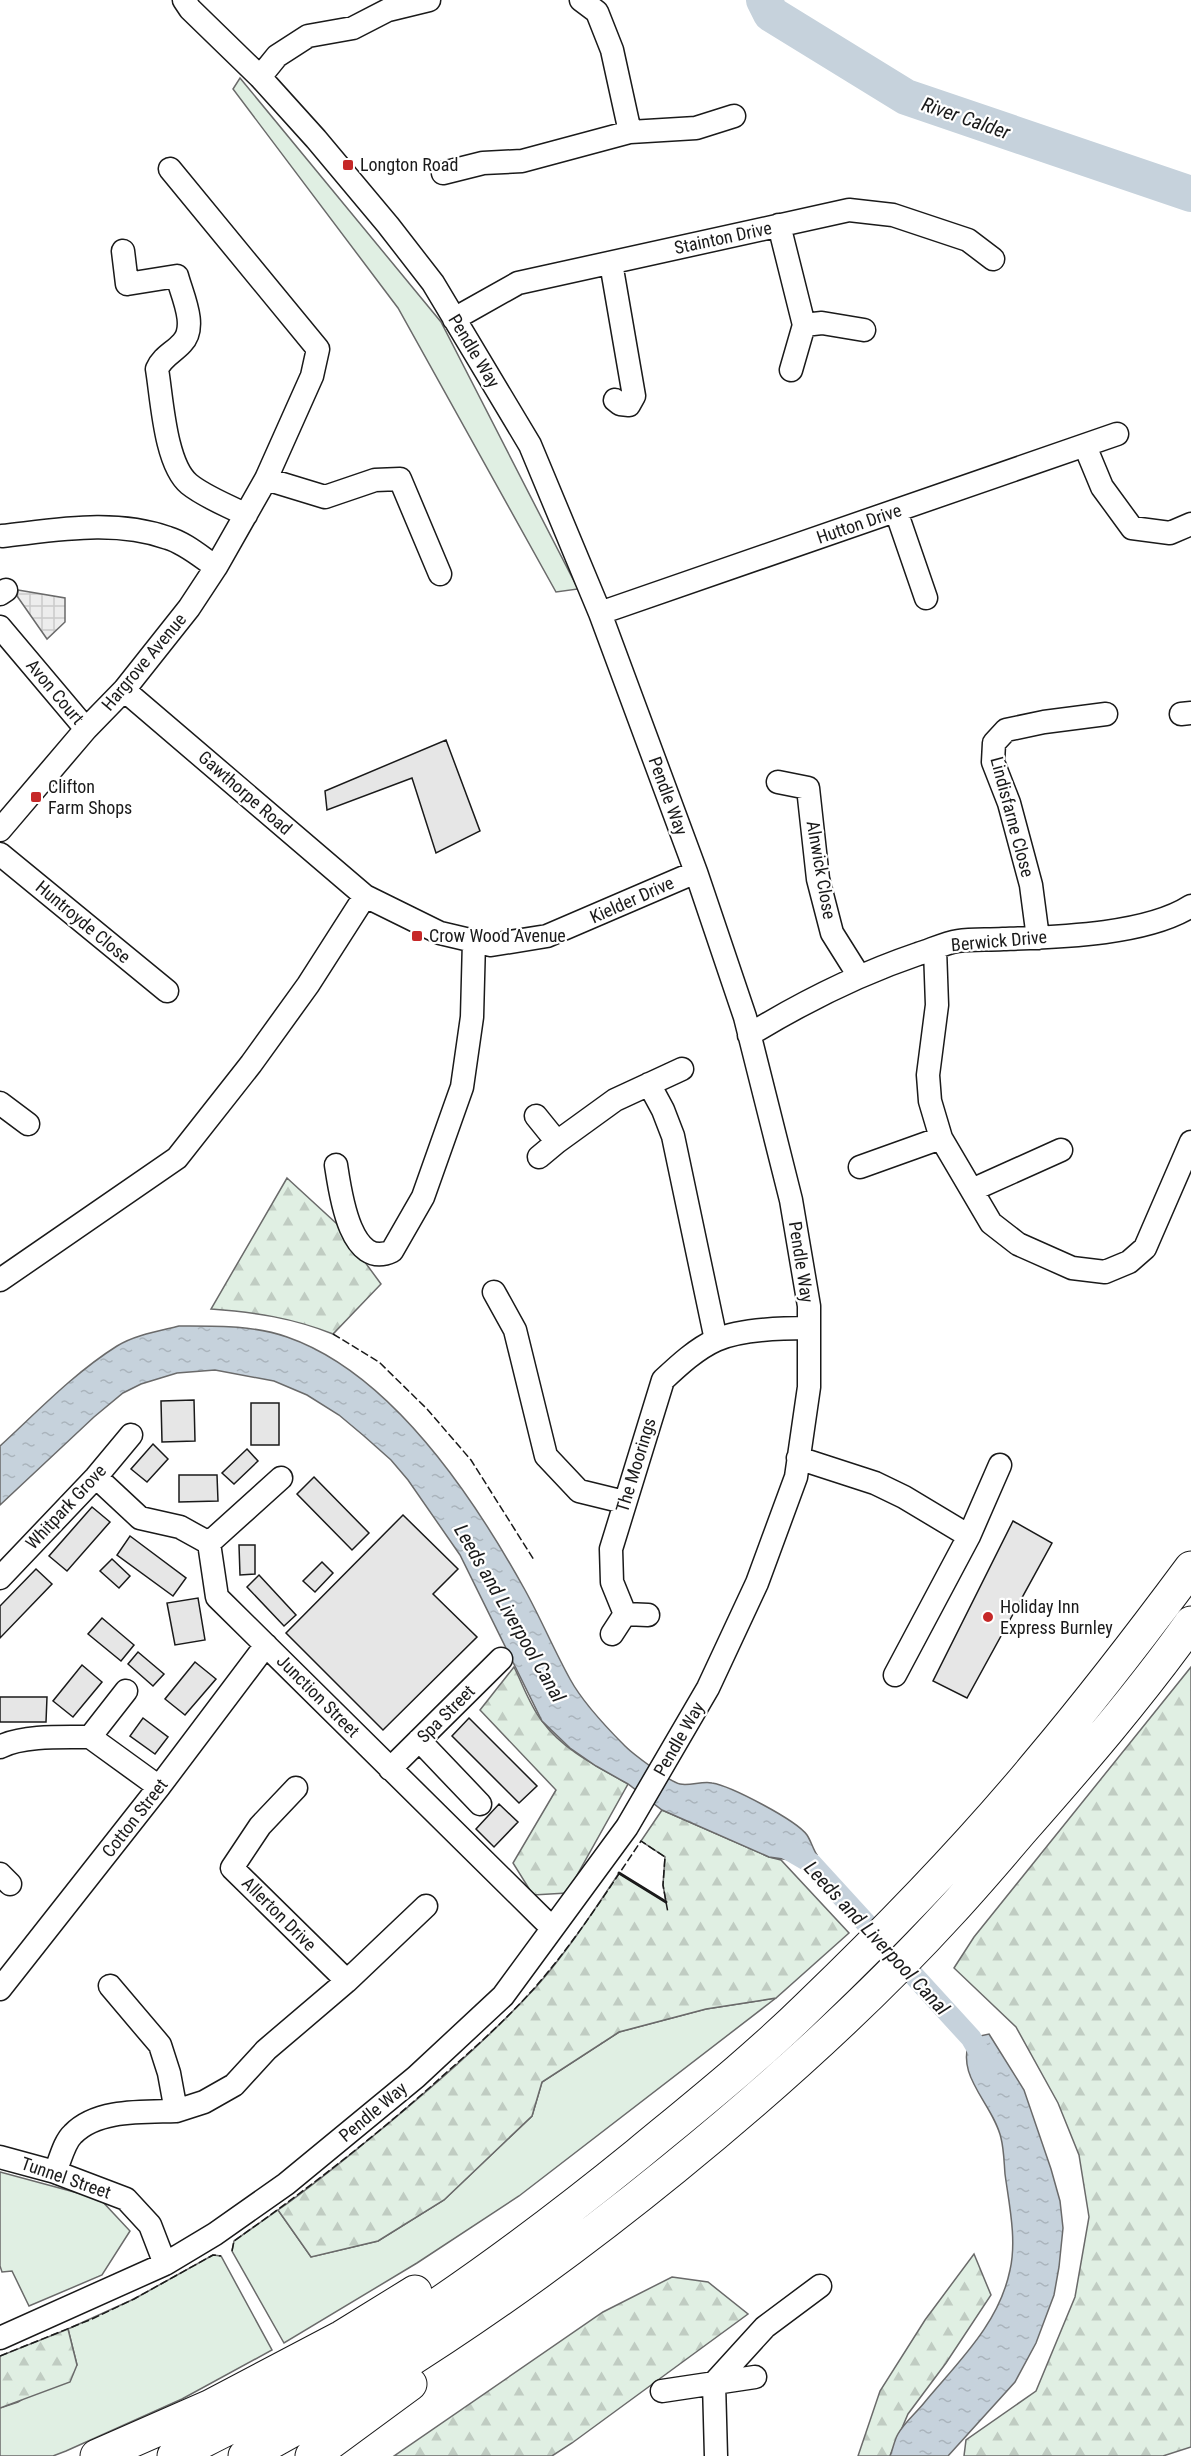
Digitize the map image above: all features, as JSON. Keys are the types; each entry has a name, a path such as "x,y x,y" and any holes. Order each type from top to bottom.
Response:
{"highway":[{"path":"174,2456 279,2402 379,2342 486,2271 572,2208 720,2086 808,2008 929,1885 1038,1764 1134,1644 1191,1568"},
{"path":"245,2456 299,2428 399,2370 597,2231 698,2148 830,2033 948,1914 1077,1768 1167,1657 1191,1623"},
{"path":"312,2456 580,2264 656,2199 698,2148"},
{"path":"97,2456 211,2406 342,2337 546,2205 617,2170"}],"street":[{"name":"Pendle Way","path":"0,2338 165,2264 216,2234 286,2184 416,2077 503,1996 627,1827 708,1688 757,1583 796,1477 808,1387 808,1306 791,1200 749,1035 696,872 600,613 530,445 433,283 388,225 260,77 190,9 184,0"},
{"path":"260,77 277,56 308,36 353,27 388,10 429,0"},
{"path":"581,0 597,12 612,50 630,132"},
{"path":"442,173 483,163 522,162 630,132 696,128 734,117"},
{"name":"Hargrove Avenue","path":"0,830 86,729 124,690 189,608 216,567 266,479 312,376 318,349 170,169"},
{"name":"Stainton Drive","path":"454,319 518,283 849,210 893,214 968,240 993,258"},
{"path":"780,225 804,325 791,370"},
{"path":"123,251 127,284 177,276 189,321 189,333 182,344 162,360 157,369 170,445 177,467 188,483 246,515"},
{"path":"611,262 634,396 629,405 620,404 615,400"},
{"path":"804,325 822,323 864,330"},
{"name":"Hutton Drive","path":"600,613 1117,434"},
{"path":"1085,446 1102,487 1132,528 1170,533 1191,524"},
{"path":"266,479 326,497 375,480 400,479 440,574"},
{"path":"896,511 926,598"},
{"path":"2,536 93,526 128,527 170,538 216,567"},
{"name":"Avon Court","path":"0,627 86,729"},
{"name":"Gawthorpe Road","path":"124,690 365,896"},
{"name":"Lindisfarne Close","path":"1038,938 1031,885 1009,804 993,762 994,743 1006,730 1044,722 1106,714"},
{"name":"Alnwick Close","path":"777,782 808,788 818,879 832,933 859,976"},
{"name":"Huntroyde Close","path":"0,854 167,991"},
{"name":"Kielder Drive","path":"365,896 440,933 491,945 547,936 696,872"},
{"path":"0,1280 177,1158 283,1020 365,896"},
{"name":"Berwick Drive","path":"749,1035 859,976 957,942 1038,938 1115,930 1187,917"},
{"path":"336,1165 342,1206 350,1229 360,1244 374,1255 384,1256 392,1251 423,1197 462,1087 472,1017 474,941"},
{"path":"935,949 937,1005 928,1075 930,1101 941,1138 991,1223 1018,1244 1072,1268 1105,1272 1129,1263 1146,1248 1191,1142"},
{"path":"539,1157 600,1109 682,1069"},
{"path":"649,1084 663,1110 673,1136 716,1340"},
{"path":"0,1103 28,1124"},
{"path":"536,1116 557,1142"},
{"path":"860,1167 941,1138"},
{"path":"972,1190 1061,1150"},
{"path":"494,1292 515,1330 546,1456 579,1491 624,1502"},
{"name":"The Moorings","path":"625,1614 612,1582 610,1549 663,1380 680,1364 716,1340 769,1328 808,1328"},
{"name":"Whitpark Grove","path":"0,1578 96,1477 131,1435"},
{"path":"798,1458 874,1483 904,1497 969,1536"},
{"path":"895,1676 969,1536 1000,1465"},
{"path":"96,1477 140,1518 180,1527 209,1542 280,1478"},
{"name":"Junction Street","path":"209,1542 217,1597 552,1928"},
{"path":"612,1634 625,1614 648,1615"},
{"name":"Cotton Street","path":"0,1989 159,1787 266,1645"},
{"name":"Spa Street","path":"390,1769 501,1659"},
{"path":"90,1737 126,1691"},
{"path":"0,1747 8,1743 57,1737 90,1737 159,1787"},
{"path":"419,1740 480,1804"},
{"name":"Allerton Drive","path":"296,1788 260,1826 232,1868 348,1981"},
{"path":"55,2172 72,2134 95,2119 129,2113 176,2111 204,2102 234,2085 266,2050 348,1981 426,1906"},
{"path":"110,1986 160,2045 169,2073 176,2111"},
{"name":"Tunnel Street","path":"0,2157 55,2172 126,2199 150,2225 165,2264"},
{"path":"716,2456 714,2383 765,2327 820,2286"},
{"path":"662,2391 755,2377"}],"green space":[{"path":"240,78 441,322 578,589 556,592 398,308 233,89"},
{"path":"287,1178 337,1224 381,1284 333,1334 273,1317 211,1309"},
{"path":"514,1667 534,1709 550,1731 582,1757 628,1784 567,1893 533,1895 513,1863 556,1790 480,1710"},
{"path":"1191,1667 1191,2447 1163,2456 964,2456 966,2440 1036,2391 1075,2297 1089,2217 1079,2155 1058,2103 1016,2027 954,1968 974,1937"},
{"path":"662,1810 769,1857 781,1860 849,1933 776,1998 706,2009 619,2032 542,2082 532,2116 444,2200 378,2241 311,2257 278,2210 393,2119 457,2065 497,2027 536,1987 558,1960 619,1873 666,1902 663,1885 665,1857 641,1841"},
{"path":"776,1998 519,2196 417,2263 284,2343 232,2251 234,2241 278,2210 311,2257 378,2241 444,2200 532,2116 542,2082 619,2032 706,2009"},
{"path":"0,2172 100,2199 130,2231 102,2275 29,2306 12,2271 2,2272 0,2266"},
{"path":"974,2254 991,2295 946,2363 908,2414 890,2456 858,2456 880,2391 925,2320"},
{"path":"213,2255 221,2256 272,2350 182,2399 66,2451 53,2456 0,2456 0,2408 18,2402 77,2365 68,2329 134,2299"},
{"path":"672,2277 708,2282 748,2314 552,2456 394,2456 603,2312"},
{"path":"68,2329 77,2365 70,2382 0,2408 0,2356"}],"shaded area":[{"path":"18,590 65,598 65,622 47,639 17,596"}],"water":[{"path":"179,1326 234,1327 274,1333 325,1354 361,1379 395,1409 426,1442 455,1479 481,1517 531,1601 575,1688 603,1723 625,1746 675,1782 721,1785 790,1821 810,1840 817,1855 811,1863 769,1857 662,1810 628,1784 570,1748 542,1721 460,1555 408,1480 391,1460 364,1436 339,1415 307,1395 274,1381 215,1370 177,1373 141,1384 123,1393 94,1417 0,1505 0,1446 71,1381 117,1346 139,1336"},
{"path":"989,2034 1024,2090 1060,2201 1063,2228 1054,2295 1036,2343 1015,2382 948,2456 890,2456 903,2426 963,2357 987,2325 1005,2290 1010,2270 1013,2234 1002,2142 997,2125 970,2077 967,2064 967,2051 971,2038"}],"building":[{"path":"446,740 480,831 436,853 412,778 327,810 325,791"},
{"path":"194,1400 195,1441 162,1442 161,1401"},
{"path":"251,1403 279,1403 279,1445 251,1445"},
{"path":"153,1444 168,1459 147,1482 131,1469"},
{"path":"247,1449 258,1461 234,1484 222,1473"},
{"path":"179,1475 217,1475 218,1501 179,1502"},
{"path":"314,1477 369,1533 352,1550 297,1494"},
{"path":"92,1507 110,1522 67,1571 49,1556"},
{"path":"403,1515 458,1569 433,1594 477,1637 383,1730 286,1633"},
{"path":"1013,1521 1052,1543 967,1698 933,1681"},
{"path":"130,1536 186,1578 173,1596 117,1555"},
{"path":"239,1545 255,1545 255,1574 240,1575"},
{"path":"112,1559 130,1576 119,1588 100,1571"},
{"path":"322,1562 333,1573 315,1592 303,1581"},
{"path":"36,1569 52,1584 0,1638 0,1606"},
{"path":"259,1575 296,1615 284,1626 247,1587"},
{"path":"198,1598 205,1640 175,1645 167,1603"},
{"path":"102,1618 134,1645 121,1661 88,1634"},
{"path":"138,1652 164,1674 153,1686 128,1664"},
{"path":"195,1662 216,1679 185,1715 165,1699"},
{"path":"82,1665 102,1682 73,1717 53,1701"},
{"path":"0,1697 47,1697 46,1722 0,1722"},
{"path":"143,1718 168,1737 155,1754 130,1736"},
{"path":"469,1718 537,1786 519,1803 452,1736"},
{"path":"499,1804 518,1822 494,1847 476,1829"}],"waterway":[{"name":"River Calder","path":"764,0 771,14 906,97 1191,194"},
{"name":"Leeds and Liverpool Canal","path":"787,1849 811,1863 971,2038 985,2062"}],"fence":[{"path":"333,1334 379,1362 427,1409 471,1460 534,1560"},
{"path":"232,2251 234,2241 370,2138 505,2019 537,1985 565,1950 641,1841 665,1857 663,1885 668,1913"},
{"path":"0,2356 92,2319 134,2299 213,2255 221,2256"}],"wall":[{"path":"619,1873 666,1902"}],"place":[{"name":"Longton Road","path":"348,165"},
{"name":"Clifton Farm Shops","path":"36,797"},
{"name":"Crow Wood Avenue","path":"417,936"},
{"name":"Holiday Inn Express Burnley","path":"988,1617"}]}
